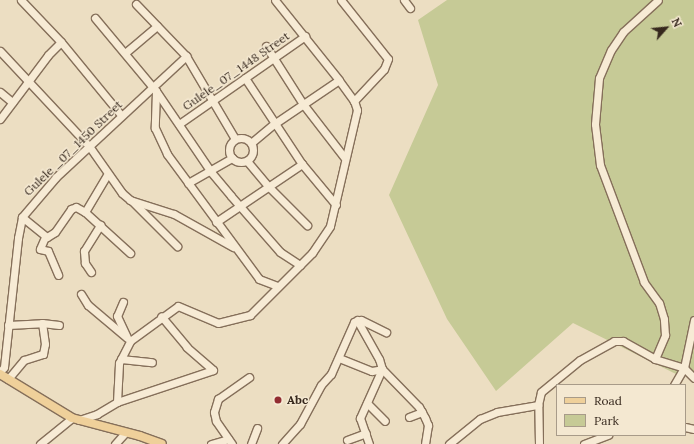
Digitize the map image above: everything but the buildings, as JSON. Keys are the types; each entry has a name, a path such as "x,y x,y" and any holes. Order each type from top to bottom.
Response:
{"main road":[{"path":"0,373 75,419 162,444"}],"street":[{"path":"22,0 61,42 121,115"},
{"path":"117,402 117,373 121,358 129,339 162,316 181,306 218,323 241,318 258,309 277,286 312,253 330,226 336,205 344,157 355,118 356,110 354,101 305,36 275,0"},
{"path":"341,0 388,59 384,69 354,101"},
{"path":"404,0 410,8"},
{"path":"655,359 665,335 664,319 659,303 644,282 600,165 596,124 599,78 611,50 623,32 658,0"},
{"path":"136,4 186,56 214,101 235,139"},
{"path":"95,18 154,89 211,172 280,252 300,265"},
{"path":"125,53 158,26"},
{"name":"Gulele_07_1448 Street","path":"179,124 305,36"},
{"path":"0,119 28,81 61,42"},
{"path":"266,46 303,104 344,157"},
{"path":"0,52 89,146 107,175 177,246"},
{"name":"Gulele _07_1450 Street","path":"22,217 56,177 121,115 154,89 186,56"},
{"path":"245,78 274,124 302,164 336,205"},
{"path":"251,143 274,124 339,80"},
{"path":"154,89 157,134 167,154 233,247 259,280 277,286"},
{"path":"0,92 12,102"},
{"path":"242,138 251,143 254,152 247,161 239,162 232,158 229,150 235,139 242,138"},
{"path":"188,183 211,172 232,158"},
{"path":"247,161 269,187 307,225"},
{"path":"216,222 241,207 302,164"},
{"path":"85,212 107,175"},
{"path":"130,200 174,214 233,247"},
{"path":"58,275 48,251 40,249 45,237 55,232 74,207 85,212 130,253"},
{"path":"22,217 45,237"},
{"path":"0,373 4,367 22,217"},
{"path":"90,272 85,263 84,251 100,225"},
{"path":"81,294 88,305 129,339"},
{"path":"123,302 117,316 129,339"},
{"path":"40,444 75,419 97,414 117,402 213,370 187,347 162,316"},
{"path":"357,320 361,320 386,332"},
{"path":"282,444 300,424 338,358 351,327 357,320"},
{"path":"357,320 379,359 382,369 422,412 428,425 425,444"},
{"path":"675,384 684,368 694,320"},
{"path":"8,325 42,323 59,325"},
{"path":"8,379 24,360 43,354 45,344 42,323"},
{"path":"539,444 538,405 541,392 580,360 614,341 623,340 655,359 684,368 694,378"},
{"path":"121,358 152,362"},
{"path":"338,358 372,371 382,369"},
{"path":"369,444 360,418 382,369"},
{"path":"211,444 230,442 216,421 214,412 218,399 249,377"},
{"path":"367,403 385,421"},
{"path":"449,444 480,419 497,412 538,405"},
{"path":"409,417 422,412"},
{"path":"251,444 257,428"},
{"path":"115,444 125,433"},
{"path":"348,440 366,433"},
{"path":"584,444 605,439"}],"green space":[{"path":"447,0 694,0 694,374 682,377 573,323 496,391 447,319 389,195 438,85 418,20"}],"place":[{"name":"Abc","path":"278,400"}]}
